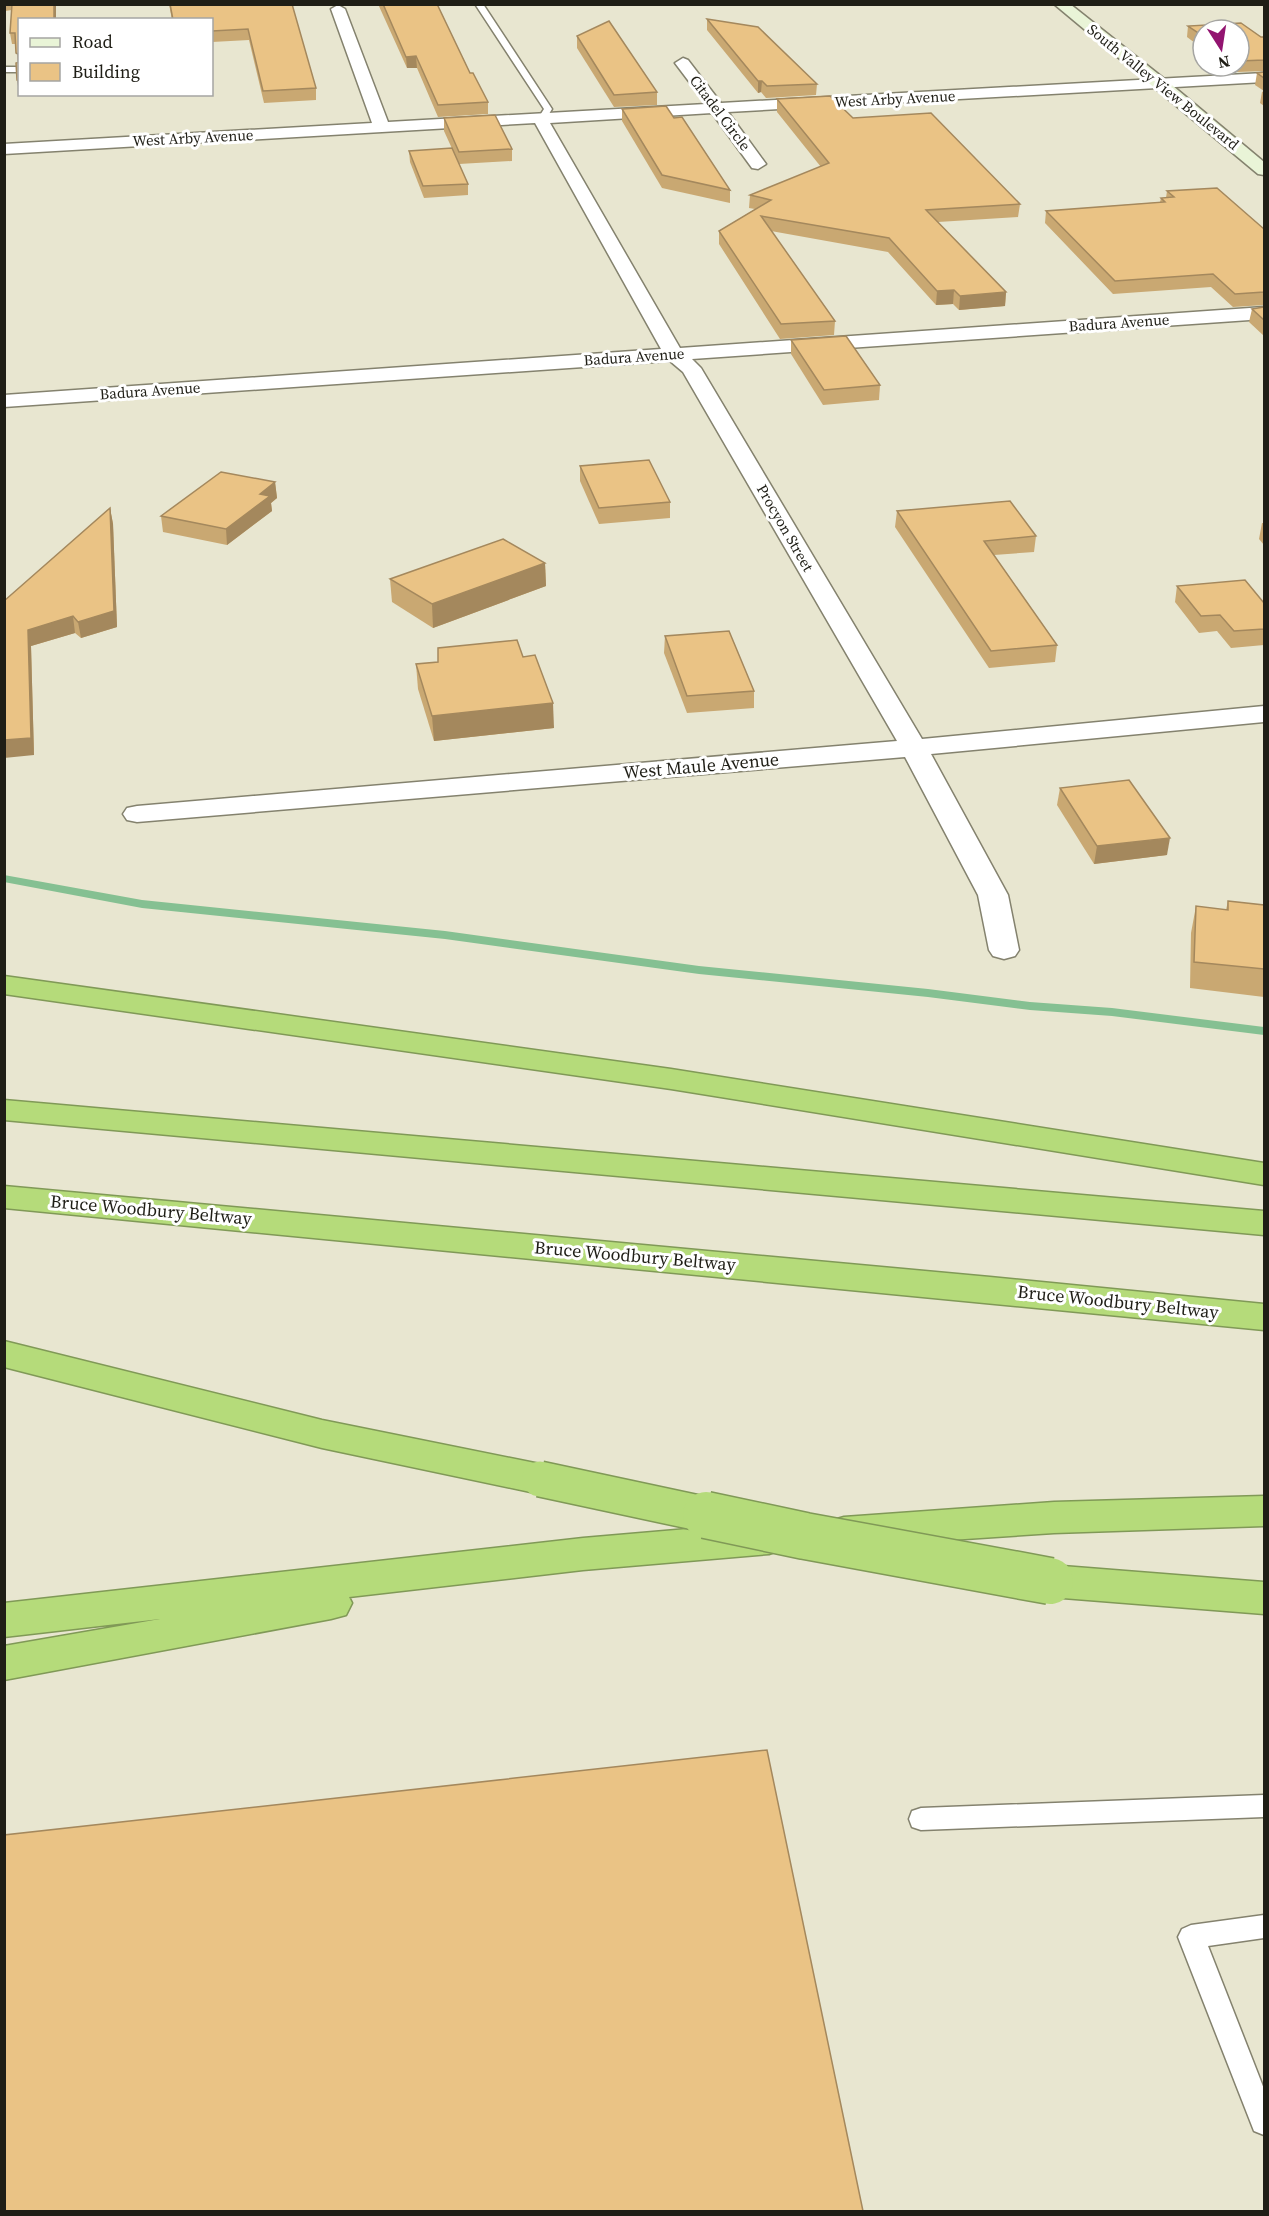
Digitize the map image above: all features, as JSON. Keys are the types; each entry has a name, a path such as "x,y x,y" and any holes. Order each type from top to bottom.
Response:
{"highway":[{"path":"4,985 671,1079 1264,1174"},
{"path":"4,1110 1264,1223"},
{"name":"Bruce Woodbury Beltway","path":"4,1197 990,1289 1264,1317"},
{"path":"4,1354 322,1434 805,1536 1050,1581 1264,1598"},
{"path":"4,1620 583,1554 942,1524 1165,1512 1264,1511"},
{"path":"4,1663 105,1646 583,1554"}],"main road":[{"name":"South Valley View Boulevard","path":"1061,4 1162,84 1264,170"}],"street":[{"path":"338,9 382,128"},
{"name":"Citadel Circle","path":"682,63 758,164"},
{"name":"West Arby Avenue","path":"4,149 1264,77"},
{"name":"Procyon Street","path":"541,120 674,354 691,368 914,748 993,895 1004,950"},
{"name":"Badura Avenue","path":"4,401 1264,313"},
{"name":"West Maule Avenue","path":"137,814 914,748 1264,714"}],"lane":[{"path":"479,4 548,109 541,120"},
{"path":"921,1819 1264,1806"},
{"path":"1264,1927 1191,1937 1264,2122"}],"building":[{"path":"12,4 54,4 54,18 18,18 18,54 16,53 15,33 10,33"},
{"path":"170,4 292,4 316,88 263,91 248,29 213,31 213,18 173,18"},
{"path":"383,4 437,4 470,73 473,73 488,102 438,105 416,56 406,57"},
{"path":"707,19 758,27 817,84 767,86 762,81 758,81"},
{"path":"609,21 657,92 614,95 577,36"},
{"path":"1251,30 1264,37 1264,60 1251,61"},
{"path":"18,62 18,80 17,80 16,63"},
{"path":"830,96 853,118 931,113 1020,204 926,210 1006,292 960,296 954,290 937,291 889,238 761,216 835,321 781,324 719,231 771,200 750,195 829,163 777,99"},
{"path":"666,106 674,118 682,117 730,190 662,175 622,109"},
{"path":"495,115 512,149 459,152 444,118"},
{"path":"452,148 468,184 423,186 409,151"},
{"path":"1217,188 1264,229 1264,292 1235,294 1213,274 1115,281 1046,211 1165,202 1161,198 1174,197 1167,191"},
{"path":"1264,307 1264,320 1252,309"},
{"path":"846,336 880,385 824,390 791,340"},
{"path":"649,460 670,502 599,508 580,466"},
{"path":"221,472 275,482 260,494 270,496 226,529 161,516"},
{"path":"1010,501 1036,536 984,541 1057,645 991,651 897,511"},
{"path":"110,508 114,611 78,622 73,616 28,630 31,738 4,740 4,601"},
{"path":"503,539 545,563 432,604 390,579"},
{"path":"1245,580 1264,603 1264,629 1234,631 1220,615 1201,616 1177,586"},
{"path":"729,631 754,691 687,696 665,636"},
{"path":"517,640 523,657 535,655 553,703 432,716 416,664 438,662 438,648"},
{"path":"1129,780 1170,838 1097,846 1060,788"},
{"path":"1228,901 1264,905 1264,969 1194,962 1196,906 1228,910"},
{"path":"767,1750 863,2211 4,2211 4,1835"}],"waterway":[{"path":"4,878 142,904 445,935 699,970 928,993 1030,1006 1112,1012 1264,1031"}]}
